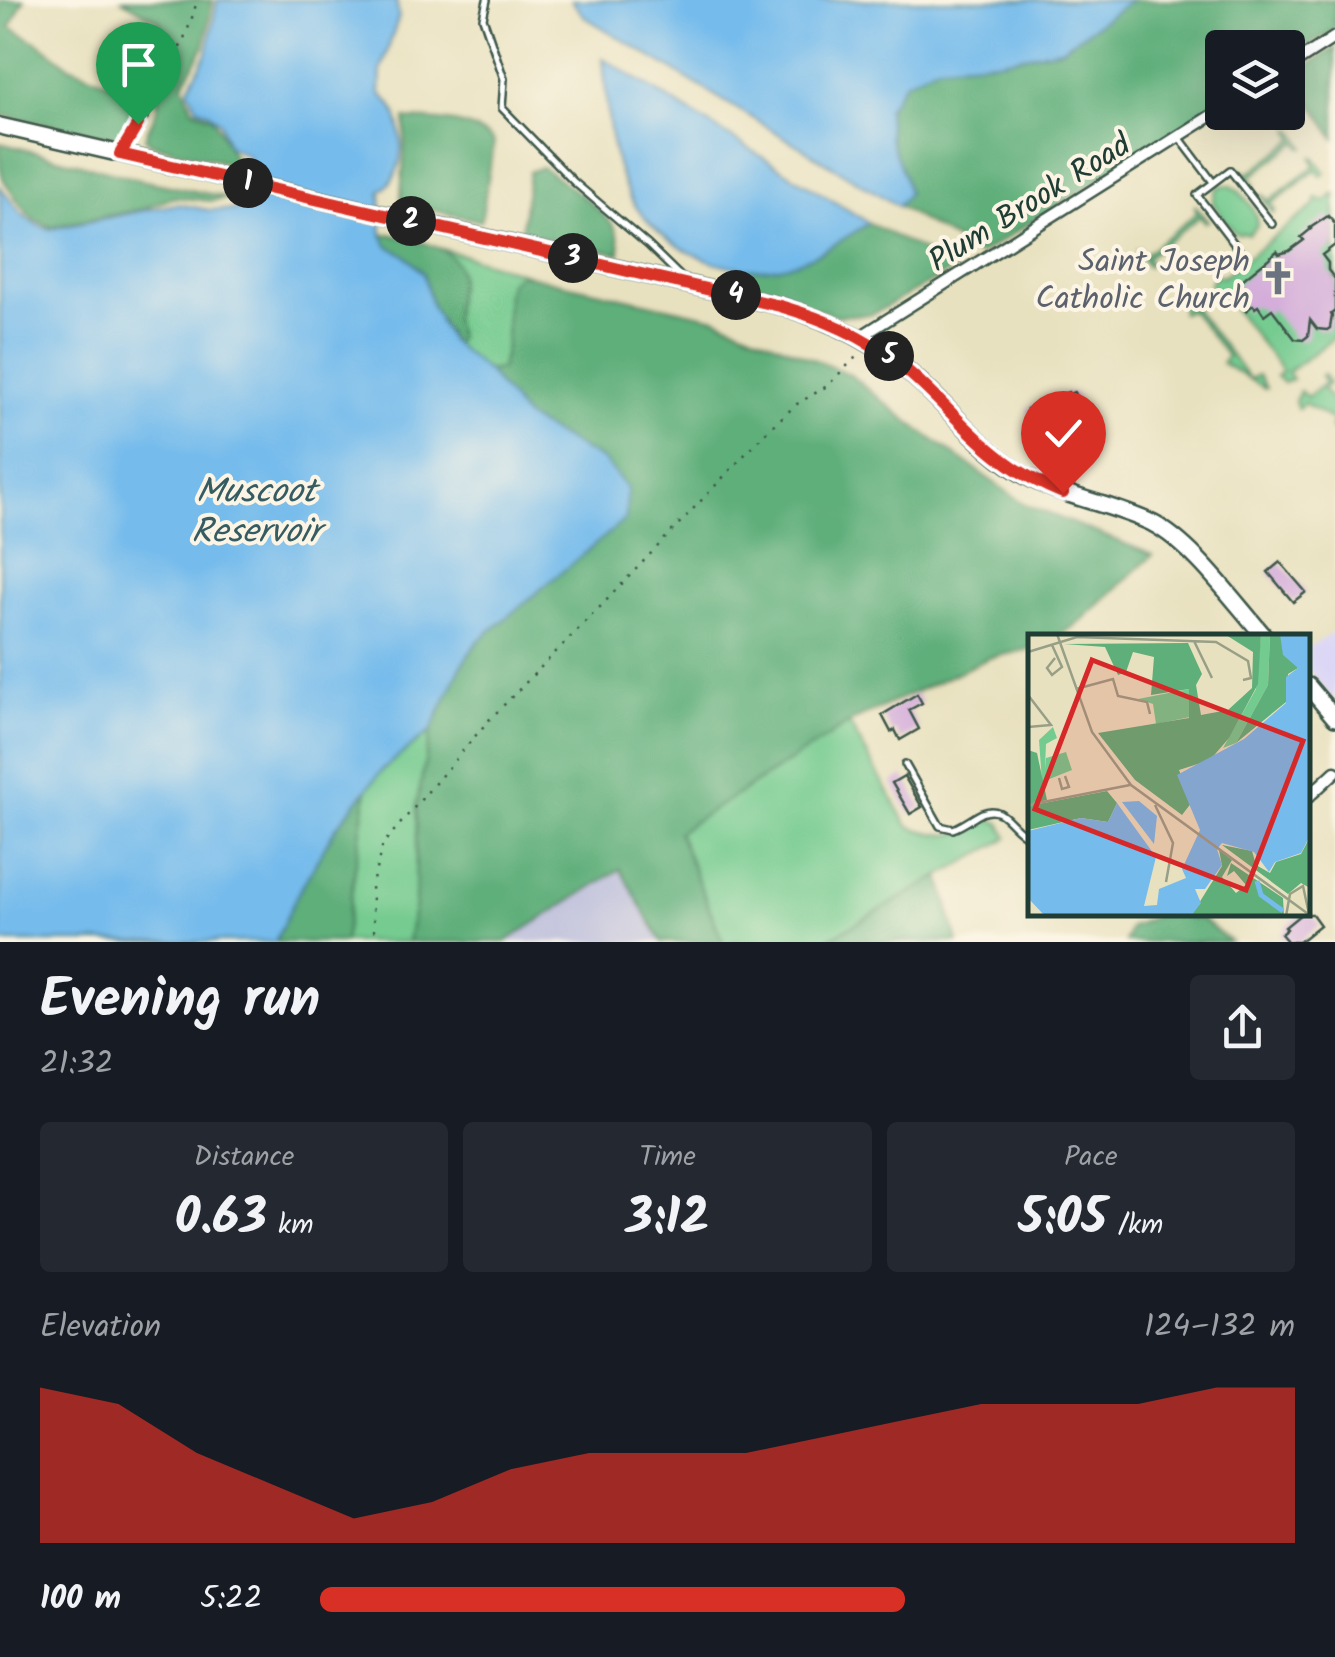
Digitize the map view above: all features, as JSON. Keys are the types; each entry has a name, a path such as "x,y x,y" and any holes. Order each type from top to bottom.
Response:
{"main road":[{"path":"0,126 806,314 864,339 900,364 982,443 1019,472 1063,493 1152,523 1169,534 1197,559 1262,634"},
{"path":"1310,688 1335,718"}],"street":[{"path":"1305,57 1335,37"},
{"name":"Plum Brook Road","path":"864,339 1205,120"},
{"path":"1310,795 1335,772"}],"lane":[{"path":"487,0 482,18 504,79 502,108 574,182 648,244 688,284"},
{"path":"120,154 146,114 145,39 137,31"},
{"path":"1179,137 1213,182"},
{"path":"1239,250 1198,195 1213,182 1230,170 1272,224"},
{"path":"905,764 940,826 953,829 995,810 1028,836"}],"path":[{"path":"146,114 175,58 197,0"},
{"path":"375,942 371,887 383,844 489,720 770,428 797,404 827,386 853,361 864,339"}],"shaded area":[{"path":"1335,631 1335,702 1310,671 1310,647"},
{"path":"621,869 662,942 505,942"}],"green space":[{"path":"0,0 24,0 10,27 69,66 111,83 137,39 145,67 145,97 138,118 119,140 0,115"},
{"path":"122,0 213,0 204,47 183,84 192,108 213,118 238,166 152,144 145,138 158,106 154,80 159,21"},
{"path":"1132,0 1335,0 1335,29 1305,48 1305,30 1205,30 1205,112 979,255 898,206 908,193 889,138 887,108 905,82 939,65 996,61 1061,49"},
{"path":"1335,48 1335,138 1305,92 1305,67"},
{"path":"405,119 464,125 494,142 481,221 401,203"},
{"path":"1291,130 1305,147 1297,142 1250,177 1255,184 1252,186 1240,169 1248,174 1295,139"},
{"path":"0,143 145,181 229,198 211,201 174,197 143,209 51,227 33,219 3,179"},
{"path":"1312,157 1326,173 1321,176 1316,170 1271,204 1273,213 1261,196 1269,201 1315,166"},
{"path":"542,167 603,214 616,230 620,254 521,233 529,172"},
{"path":"1229,185 1244,197 1255,214 1257,226 1249,234 1235,233 1213,203 1216,190"},
{"path":"1335,194 1335,337 1288,372 1292,380 1283,383 1276,376 1282,371 1219,289 1211,293 1210,283 1215,275 1222,277 1315,205 1317,198 1324,202"},
{"path":"1194,205 1208,221 1200,216 1146,258 1150,264 1147,266 1136,250 1144,255 1197,213"},
{"path":"869,223 956,268 873,314 837,316 744,287 737,269 779,267 820,253"},
{"path":"382,235 443,250 457,265 454,315 458,339 453,344 432,306 423,273 405,255 388,246"},
{"path":"439,248 530,275 521,274 507,292 506,346 501,369 487,371 453,344 458,338 454,314 456,270"},
{"path":"521,274 716,318 849,374 918,429 1026,505 1153,555 1062,634 1028,634 1028,649 989,658 856,719 678,832 723,942 662,942 620,869 505,942 408,942 415,904 417,803 431,731 461,666 604,461 525,417 487,371 501,369 511,280"},
{"path":"1192,292 1200,300 1194,308 1249,379 1258,375 1266,388 1264,388 1222,363 1227,356 1191,310 1182,313 1181,300 1188,306 1195,301"},
{"path":"1323,374 1329,383 1323,389 1335,404 1335,432 1331,428 1334,421 1304,403 1298,409 1295,401 1300,391 1307,397 1325,383"},
{"path":"849,723 908,826 949,835 987,818 1000,823 1008,838 823,942 723,942 678,832"},
{"path":"431,731 417,803 415,904 408,942 344,942 367,789 384,768"},
{"path":"367,789 344,942 275,942 335,829"},
{"path":"940,876 958,942 823,942"},
{"path":"1153,917 1201,919 1231,942 1125,942 1130,927"}],"water":[{"name":"Muscoot Reservoir","path":"217,0 396,0 399,16 381,70 380,93 397,116 401,152 395,174 381,191 382,235 388,246 405,255 423,273 432,306 450,341 487,371 525,417 604,461 627,488 626,519 477,642 461,666 431,731 384,768 335,829 275,942 0,942 0,186 28,219 51,229 177,204 235,210 251,165 248,156 228,146 220,122 197,107 188,89 207,53"},
{"path":"571,0 1132,0 1061,49 996,61 939,65 905,82 887,109 889,138 908,193 898,206 585,17"},
{"path":"603,58 869,223 826,249 779,267 734,267 689,252 651,224 625,187 609,124"}],"building":[{"name":"Saint Joseph Catholic Church","path":"1328,216 1335,224 1335,245 1322,255 1335,279 1335,311 1330,328 1317,329 1310,320 1308,336 1295,339 1272,309 1264,315 1253,305 1246,311 1232,293 1239,287 1237,284 1277,251 1289,251 1304,240 1301,237 1310,228"},
{"path":"1074,392 1079,404 1039,421 1037,416 1031,419 1027,409"},
{"path":"1280,562 1306,592 1293,602 1268,572"},
{"path":"917,694 922,703 909,710 919,729 900,740 882,715"},
{"path":"904,776 922,807 910,814 892,783"},
{"path":"1310,914 1320,925 1299,942 1288,942 1281,934 1297,917"}],"place":[{"name":"Saint Joseph Catholic Church","path":"1278,278"}],"route":[{"path":"138,124 120,154 780,306 835,324 900,364 999,458 1063,493"}]}
